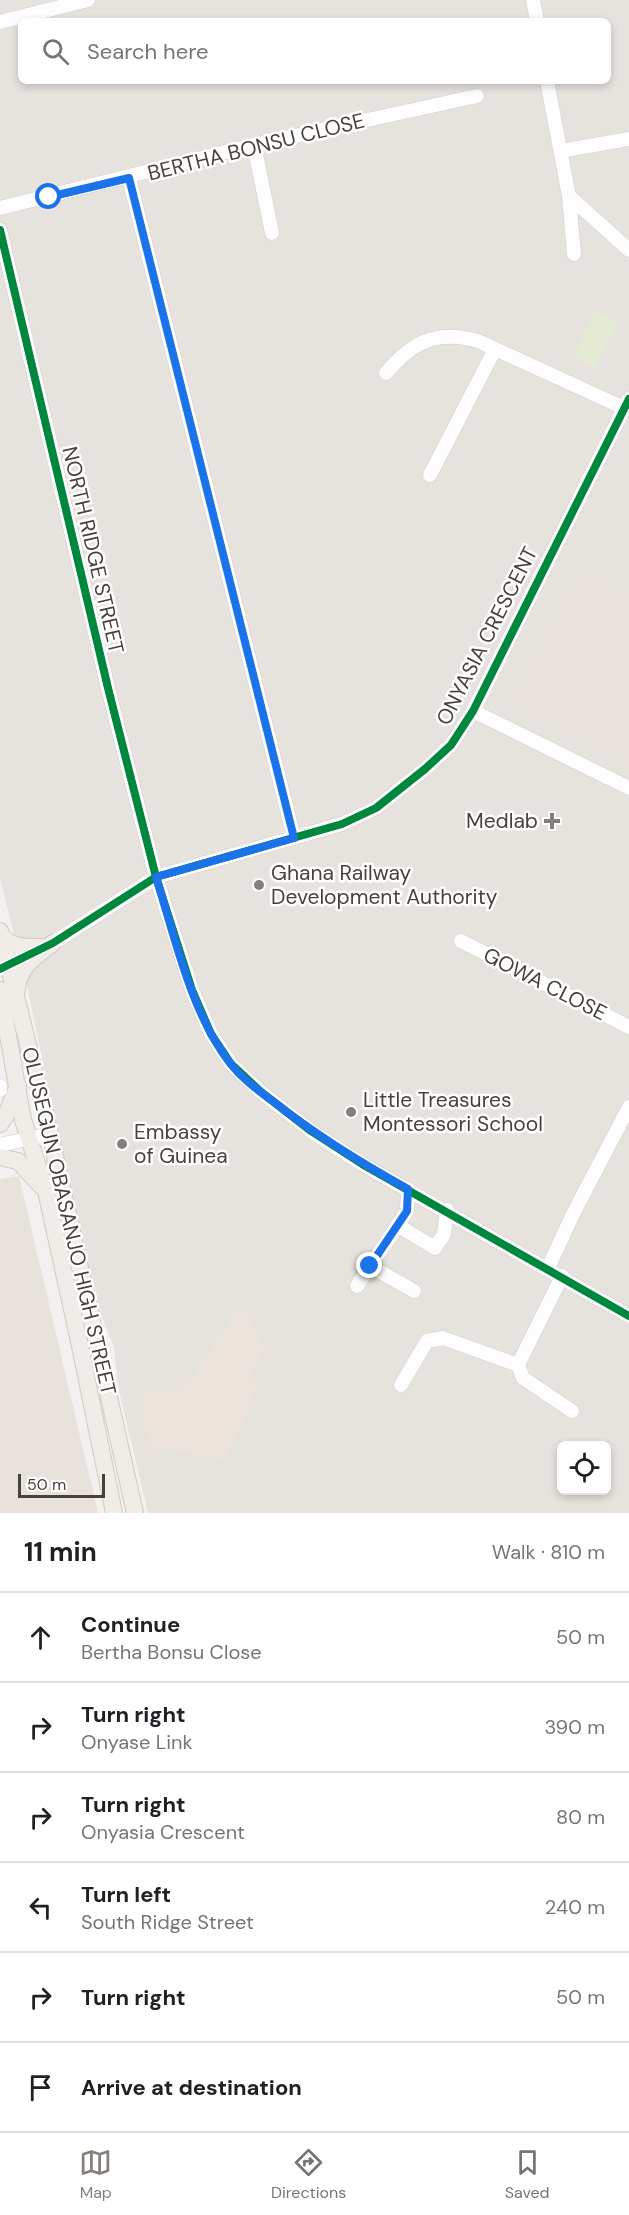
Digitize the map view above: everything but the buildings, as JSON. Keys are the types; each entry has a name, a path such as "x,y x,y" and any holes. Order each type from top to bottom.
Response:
{"main road":[{"path":"1,933 10,944 18,947 47,945"},
{"name":"OLUSEGUN OBASANJO HIGH STREET","path":"1,933 5,968 17,1003 50,1134 135,1513"},
{"path":"17,1003 18,979 22,971 47,945"},
{"name":"OLUSEGUN OBASANJO HIGH STREET","path":"0,990 23,1120 46,1191 114,1513"},
{"path":"0,1124 18,1085"},
{"path":"0,1156 18,1161 46,1191"}],"street":[{"path":"0,22 88,0"},
{"path":"533,0 536,18"},
{"path":"548,84 569,196 574,254"},
{"name":"BERTHA BONSU CLOSE","path":"0,208 129,178 254,145 477,96"},
{"path":"561,151 629,139"},
{"path":"254,145 272,234"},
{"path":"129,178 294,838"},
{"path":"569,196 629,250"},
{"name":"NORTH RIDGE STREET","path":"0,230 81,576 156,877 192,990 211,1034 231,1064 261,1092 310,1131 362,1164 447,1210 629,1316"},
{"path":"386,373 400,356 419,343 434,338 462,336 627,403"},
{"path":"430,475 495,349"},
{"name":"ONYASIA CRESCENT","path":"5,968 47,945 156,877 342,824 376,807 408,783 451,745 473,711 627,403"},
{"path":"473,711 629,788"},
{"name":"GOWA CLOSE","path":"461,941 629,1027"},
{"path":"548,1268 573,1214 629,1107"},
{"path":"0,1145 50,1134"},
{"path":"357,1286 407,1211 408,1189"},
{"path":"398,1225 435,1248 444,1234 447,1210"},
{"path":"370,1266 414,1292"},
{"path":"562,1276 518,1365 523,1378 572,1411"},
{"path":"401,1385 426,1341 436,1338 443,1338 518,1365"}],"shaded area":[{"path":"0,0 629,0 629,1513 148,1513 118,1386 114,1347 88,1283 28,990 0,879"},
{"path":"577,563 629,590 629,770 504,704"},
{"path":"19,1176 98,1513 0,1513 0,1179"},
{"path":"243,1302 264,1345 249,1377 259,1382 226,1461 148,1445 141,1394 182,1392"}],"green space":[{"path":"595,311 618,322 595,368 573,357"}],"cycle path":[{"path":"0,230 108,688 156,877 192,990 211,1034 231,1064 261,1092 311,1131 362,1164 629,1316"},
{"path":"0,969 53,943 156,877 342,824 376,808 425,769 451,745 473,711 629,399"}],"place":[{"name":"Medlab","path":"552,821"},
{"name":"Ghana Railway Development Authority","path":"259,885"},
{"name":"Little Treasures Montessori School","path":"351,1112"},
{"name":"Embassy of Guinea","path":"122,1144"}],"route":[{"path":"49,197 129,178 294,838 156,877 192,990 211,1034 231,1064 261,1092 310,1131 362,1164 408,1189 407,1211 370,1266"}]}
